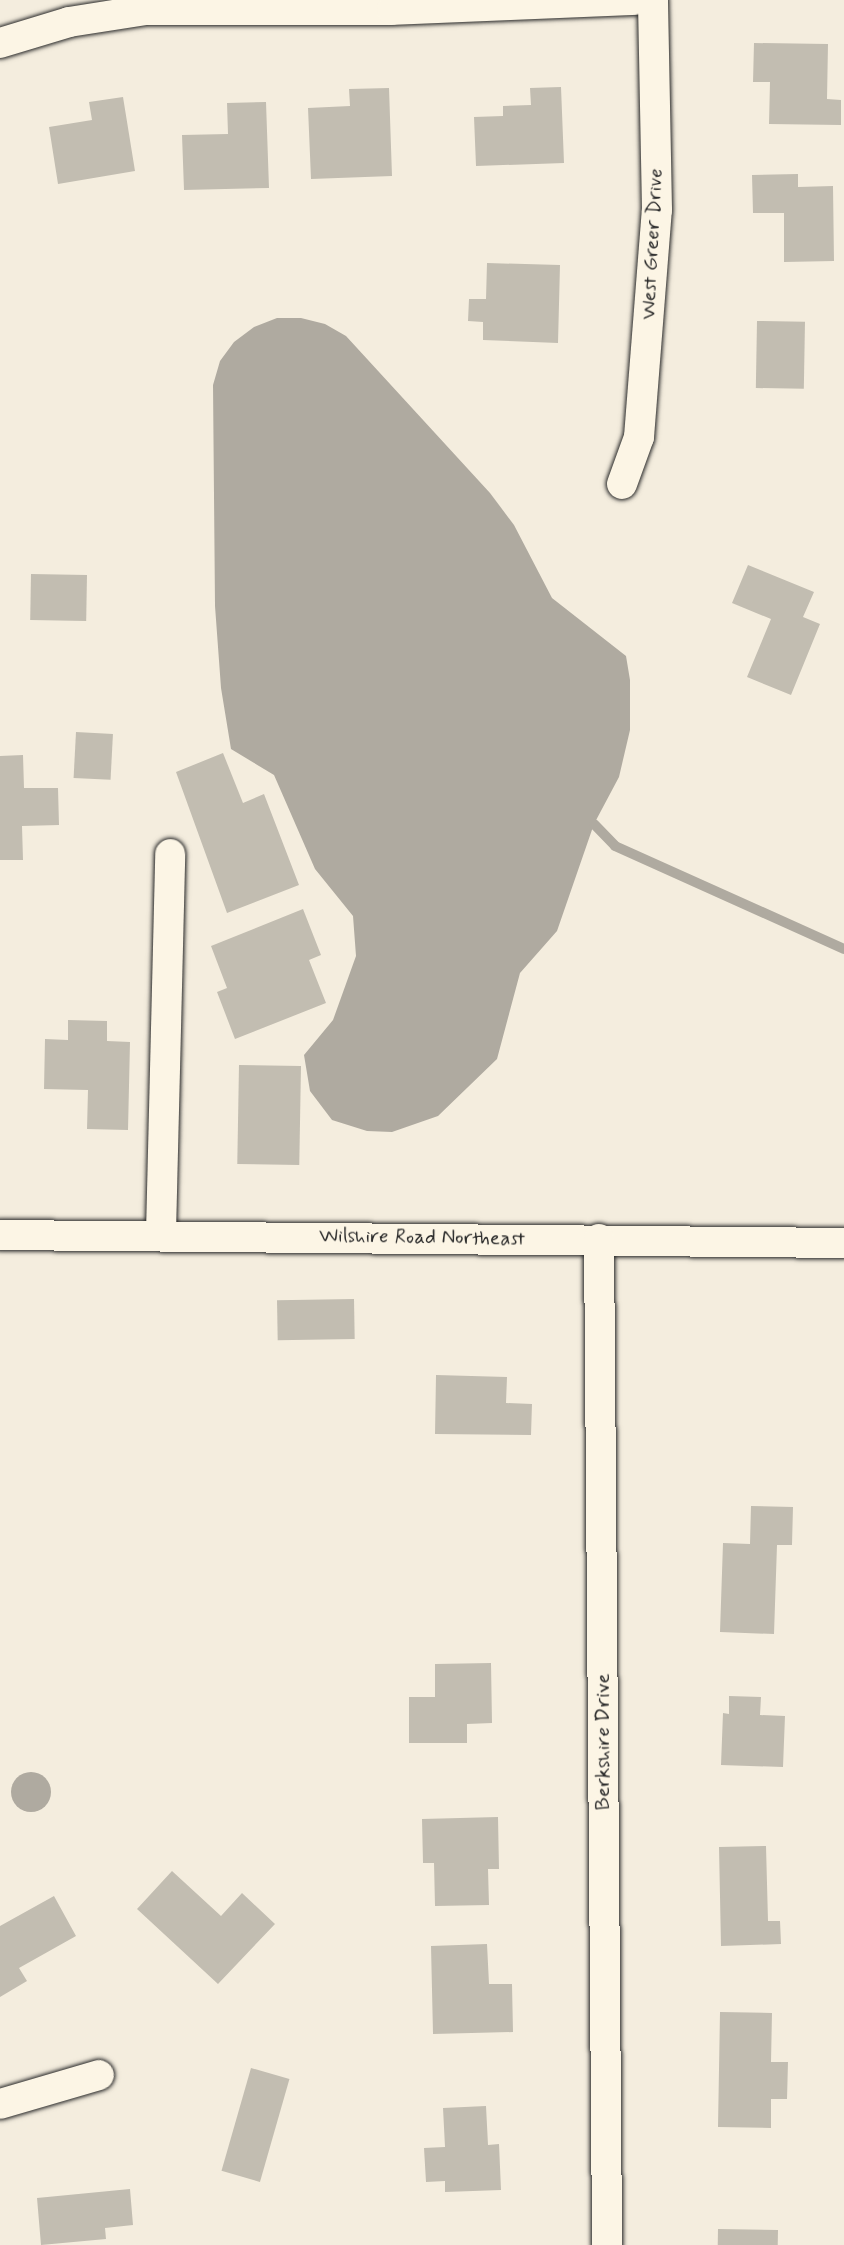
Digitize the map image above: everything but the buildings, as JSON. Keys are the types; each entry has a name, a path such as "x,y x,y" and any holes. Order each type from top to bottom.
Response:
{"street":[{"path":"0,43 69,22 146,10 392,10 635,0"},
{"name":"West Greer Drive","path":"622,484 639,436 657,210 653,0"},
{"path":"161,1233 170,854"},
{"name":"Wilshire Road Northeast","path":"0,1235 161,1233 844,1242"},
{"name":"Berkshire Drive","path":"599,1239 607,2245"},
{"path":"0,2104 99,2075"}],"shaded area":[{"path":"277,318 301,318 325,324 346,336 490,493 514,525 552,598 626,656 630,680 630,730 619,777 594,824 557,931 520,973 497,1059 438,1116 392,1132 367,1131 332,1120 310,1091 304,1055 333,1020 356,956 353,916 315,869 274,775 231,749 221,688 215,606 213,385 220,361 234,342 254,327"},
{"path":"31,1772 45,1778 51,1792 45,1806 31,1812 17,1806 11,1792 17,1778"}],"waterway":[{"path":"594,824 615,846 844,949"}]}
